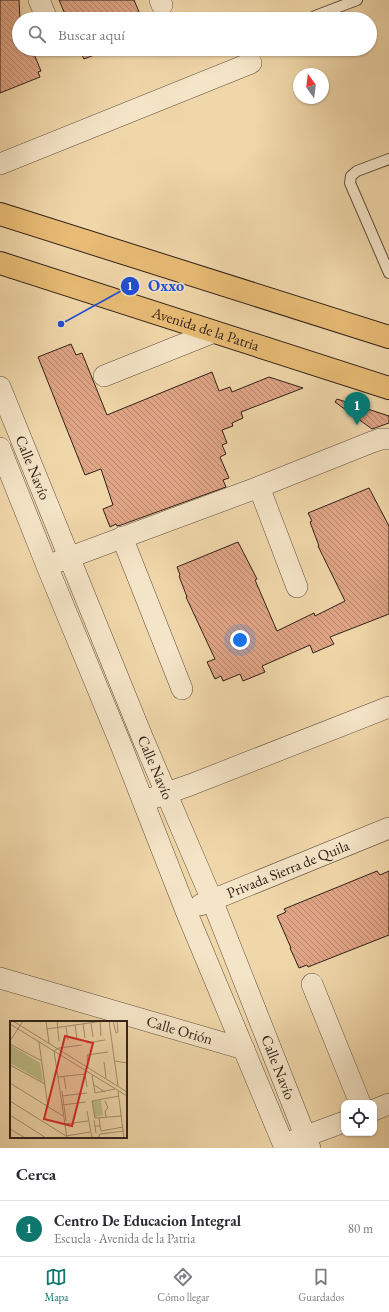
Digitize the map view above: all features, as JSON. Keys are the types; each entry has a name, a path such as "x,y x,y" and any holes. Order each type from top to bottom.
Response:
{"main road":[{"path":"0,214 389,337"},
{"name":"Avenida de la Patria","path":"0,263 389,388"}],"street":[{"path":"39,0 44,12"},
{"path":"0,164 251,63"},
{"path":"104,376 214,332"},
{"name":"Calle Navío","path":"0,387 166,793 212,900 307,1142"},
{"path":"47,566 122,537 259,488 372,442 381,439 389,439"},
{"name":"Calle Navío","path":"0,448 186,911 285,1146"},
{"path":"259,488 297,588"},
{"path":"122,537 182,689"},
{"path":"143,802 389,707"},
{"name":"Privada Sierra de Quila","path":"186,911 389,828"},
{"name":"Calle Orión","path":"2,973 244,1048"},
{"path":"312,984 359,1100"},
{"path":"377,1109 389,1104"},
{"path":"285,1146 307,1142 341,1124"}],"lane":[{"path":"326,12 357,0"},
{"path":"389,159 356,171 351,176 350,183 389,273"}],"building":[{"path":"0,0 19,0 20,12 12,12 12,56 35,56 41,71 38,72 40,77 0,93"},
{"path":"59,0 134,0 139,12 64,12"},
{"path":"82,56 92,56 84,59"},
{"path":"71,344 76,355 82,353 107,415 212,372 219,391 230,387 232,392 269,377 303,388 241,412 243,418 232,423 233,426 222,430 227,443 222,445 226,454 220,457 229,478 223,480 226,487 121,525 117,526 116,524 110,527 103,509 113,505 101,469 85,475 38,357"},
{"path":"337,399 389,416 389,423 372,429 335,402"},
{"path":"369,488 389,526 389,614 330,637 334,644 313,653 310,645 262,666 265,672 243,681 240,674 223,681 221,676 215,679 207,662 215,659 186,597 177,567 238,542 257,579 255,580 277,631 314,613 315,616 345,601 318,546 310,522 312,521 308,513"},
{"path":"377,871 380,875 389,871 389,935 308,967 307,965 299,968 277,916 286,912 284,909"}],"place":[{"name":"Oxxo","path":"61,324"},
{"name":"Centro De Educacion Integral","path":"357,425"}]}
